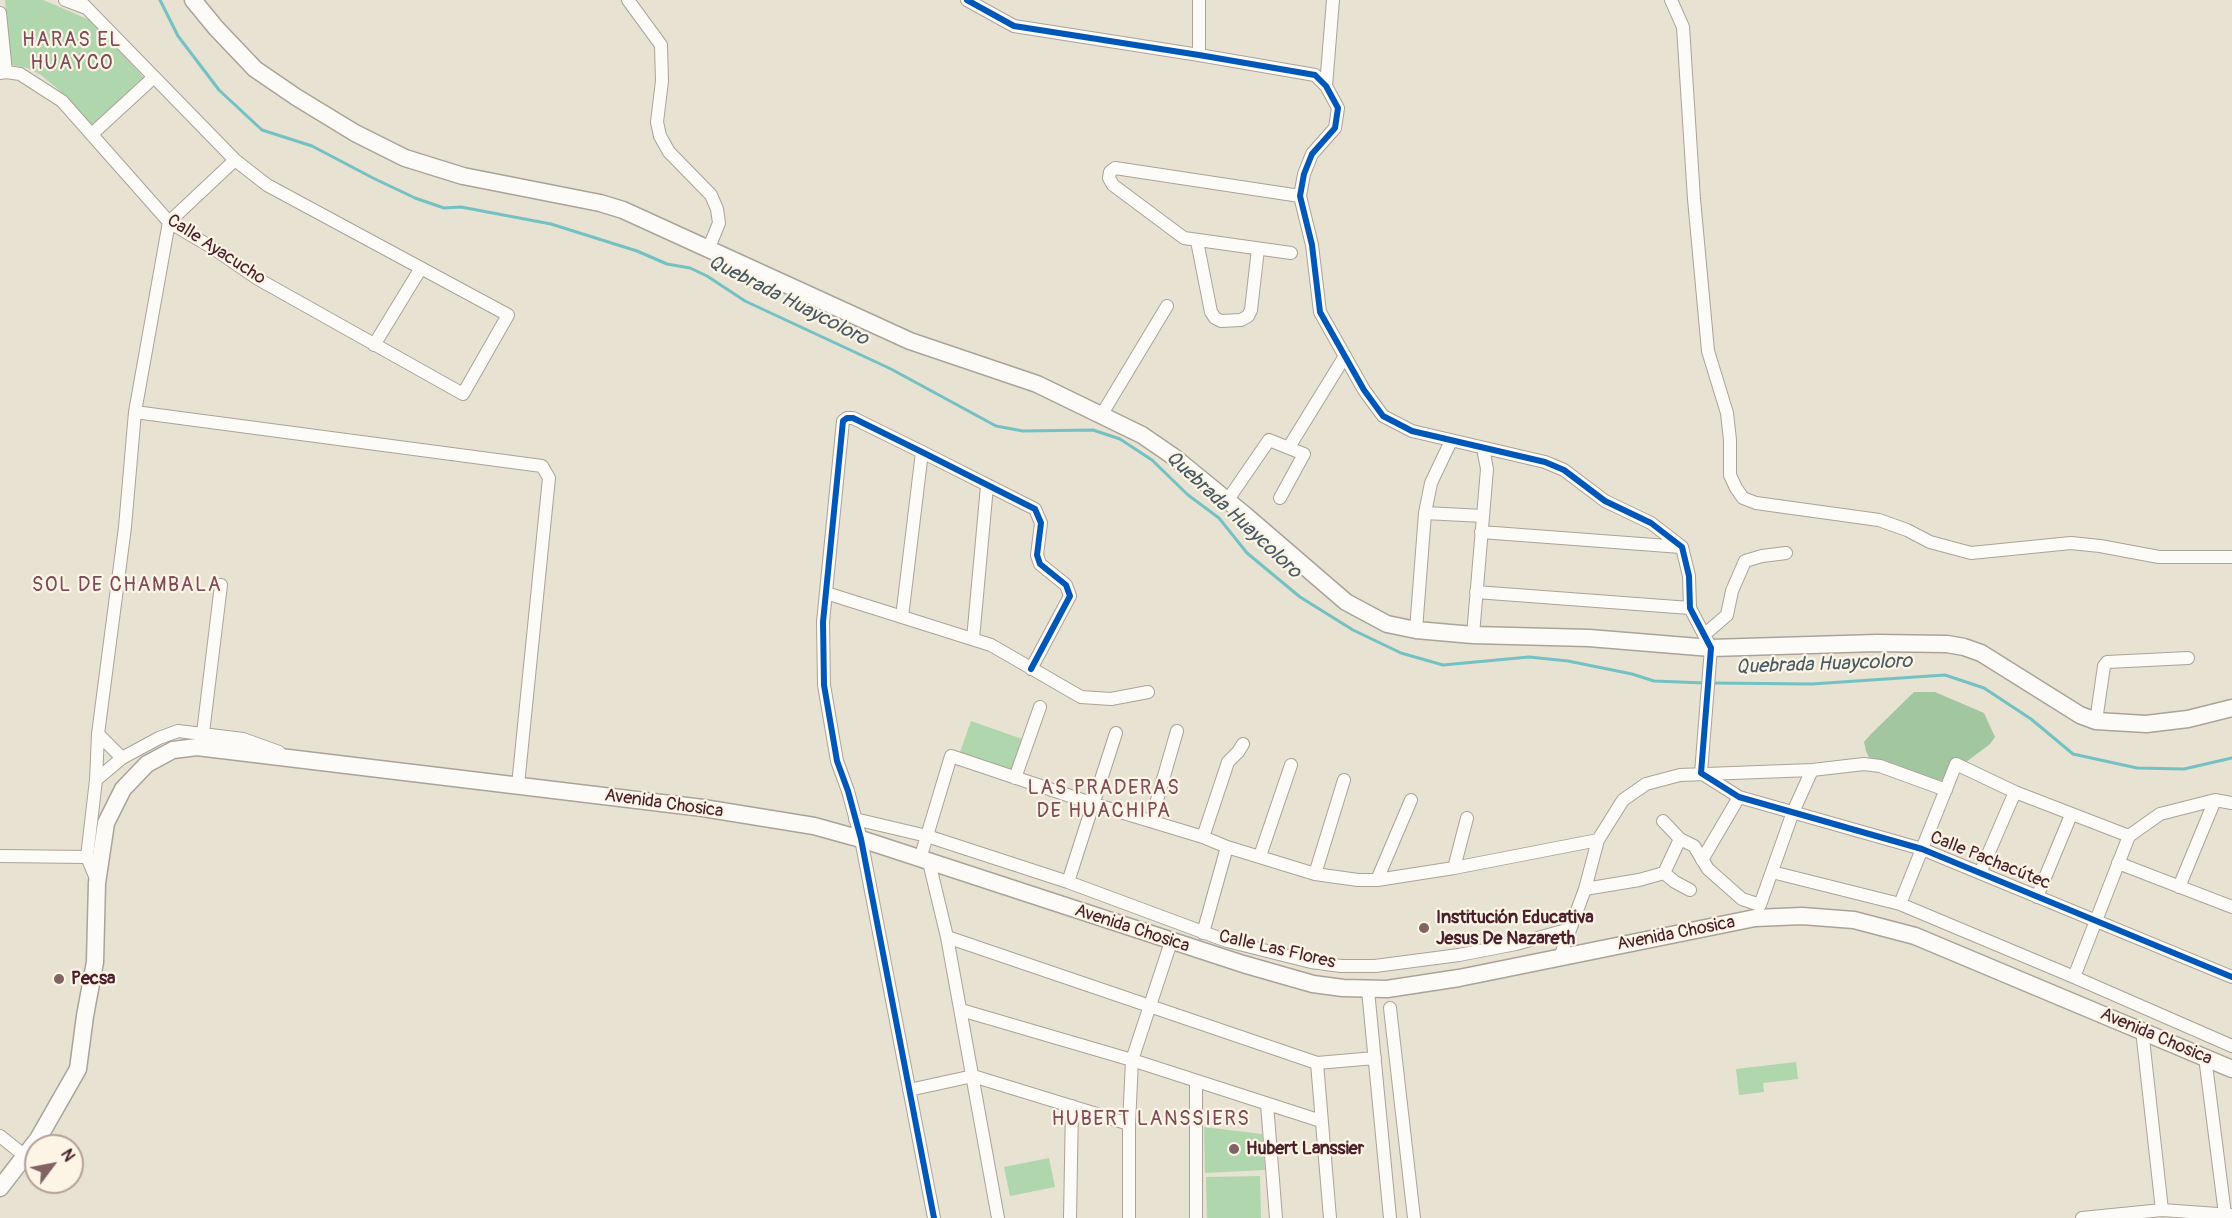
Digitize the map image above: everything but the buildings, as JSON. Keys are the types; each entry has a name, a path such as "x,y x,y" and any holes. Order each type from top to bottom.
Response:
{"main road":[{"path":"194,0 216,28 255,69 355,133 405,158 464,176 611,207 910,341 1037,384 1102,414 1142,435 1174,457 1346,602 1387,624 1416,630 1473,634 1708,641 1947,644 1981,653 2080,715 2096,721 2146,724 2188,719 2232,708"},
{"name":"Avenida Chosica","path":"41,1134 78,1069 95,962 97,884 106,824 123,789 147,764 173,750 197,747 703,808 814,826 859,838 1171,942 1313,984 1368,990 1408,987 1459,978 1755,918 1802,916 1854,920 1915,936 2232,1069"},
{"name":"Avenida Chosica","path":"0,1188 24,1157"}],"street":[{"path":"65,0 82,4 235,160 267,185 421,268 374,345"},
{"path":"628,0 661,45 662,81 657,122 660,136 669,152 711,195 717,209 719,223 708,250"},
{"path":"967,0 1014,26 1314,75 1326,86 1338,108 1335,128 1312,154 1304,174 1300,196 1312,245 1320,312 1364,390 1383,416 1412,431 1545,462 1564,470 1605,501 1651,523 1682,547 1689,576 1690,608 1708,641 1701,773"},
{"path":"1198,55 1199,0"},
{"path":"1326,86 1333,0"},
{"path":"1671,0 1683,27 1694,199 1708,351 1727,413 1730,475 1743,498 1756,503 1879,520 1907,530 1930,542 1971,553 2071,543 2159,557 2232,557"},
{"path":"0,13 3,73"},
{"name":"Calle Ayacucho","path":"3,73 20,74 62,101 169,222 213,248 258,279 463,394 508,315 421,268"},
{"path":"92,134 154,77"},
{"path":"97,884 87,857 96,780 98,734 125,527 135,412 169,222 235,160"},
{"path":"1291,253 1184,238 1113,184 1109,178 1110,172 1115,168 1300,196"},
{"path":"1197,241 1211,312 1221,321 1241,320 1248,316 1251,310 1258,249"},
{"path":"1102,414 1167,306"},
{"path":"1289,447 1345,356"},
{"path":"135,412 542,466 549,478 518,785"},
{"path":"934,1218 859,838 848,791 837,761 824,685 823,622 843,421 847,418 853,418 1035,509 1041,524 1037,555 1040,564 1066,585 1070,596 1031,669"},
{"path":"1227,501 1269,440 1304,454 1280,498"},
{"path":"1416,630 1425,513 1431,483 1451,441"},
{"path":"1473,634 1487,469 1483,448"},
{"path":"902,617 922,452"},
{"path":"973,639 987,486"},
{"path":"1425,513 1483,516"},
{"path":"1481,532 1682,547"},
{"path":"1708,641 1727,615 1732,591 1745,561 1786,553"},
{"path":"203,733 221,585"},
{"path":"826,592 991,645 1081,697 1111,699 1148,692"},
{"path":"1476,592 1690,608"},
{"path":"2096,721 2104,666 2107,662 2188,658"},
{"path":"1015,778 1040,707"},
{"path":"96,780 122,758 159,738 178,731 243,739 297,758"},
{"path":"1151,821 1177,731"},
{"path":"98,734 122,758"},
{"path":"1068,882 1116,734"},
{"path":"1203,837 1228,762 1243,744"},
{"path":"998,1218 947,938 925,860 927,836 951,756 1094,804 1203,837 1227,847 1316,874 1358,880 1377,880 1454,868 1598,840"},
{"path":"1560,957 1585,890 1598,840 1623,800 1646,784 1680,774 1812,770 1864,764 1880,766 1946,790"},
{"path":"1900,904 1956,764 2014,792 2129,836"},
{"path":"1260,856 1291,765"},
{"path":"1663,821 1680,838 1694,846 1702,861 1742,899 1760,905 1793,812 1812,770"},
{"name":"Calle Pachacútec","path":"1701,773 1739,797 1922,849 2232,977"},
{"path":"1316,874 1344,780"},
{"path":"1980,873 2014,792"},
{"path":"1702,861 1739,797"},
{"path":"1377,880 1410,800"},
{"path":"2074,977 2129,836 2160,814 2214,800 2232,803"},
{"path":"2178,887 2214,800"},
{"path":"2037,897 2072,815"},
{"path":"1454,868 1467,818"},
{"name":"Calle Las Flores","path":"855,819 927,836 1068,882 1227,941 1311,962 1341,966 1375,966 1459,955 1516,944 1570,929"},
{"path":"1664,873 1680,838"},
{"path":"1203,933 1227,847"},
{"path":"0,856 87,857"},
{"path":"2118,863 2232,908"},
{"path":"1772,872 1900,904 2232,1046"},
{"path":"1585,890 1664,873 1690,890"},
{"path":"947,938 1149,1004 1317,1063 1375,1059"},
{"path":"1129,1218 1132,1060 1171,942"},
{"path":"1368,990 1390,1218"},
{"path":"1390,1008 1414,1218"},
{"path":"961,1010 1132,1060 1322,1121"},
{"path":"2142,1030 2162,1209"},
{"path":"2082,1218 2162,1209 2229,1215 2205,1057"},
{"path":"1317,1063 1330,1218"},
{"path":"909,1090 973,1076 1129,1124"},
{"path":"1196,1080 1196,1218"},
{"path":"1267,1104 1276,1218"},
{"path":"1070,1218 1071,1106"},
{"path":"0,1136 24,1155"}],"green space":[{"path":"5,0 43,0 92,21 146,80 95,129 59,90 41,75 27,68 11,65"},
{"path":"1914,692 1935,692 1984,713 1995,737 1990,744 1941,781 1927,779 1870,760 1866,751 1864,742"},
{"path":"971,721 1025,740 1013,774 959,755"},
{"path":"1796,1062 1798,1079 1763,1083 1764,1092 1739,1095 1736,1069"},
{"path":"1204,1127 1262,1134 1265,1170 1205,1173"},
{"path":"1049,1158 1055,1187 1010,1196 1004,1167"},
{"path":"1260,1176 1261,1218 1207,1218 1206,1177"}],"waterway":[{"name":"Quebrada Huaycoloro","path":"160,0 178,36 219,90 262,130 312,146 415,198 444,208 461,207 551,224 637,251 667,264 690,268 707,276 745,301 891,369 996,426 1023,431 1093,430 1120,439 1152,460 1188,495 1219,518 1247,553 1300,597 1353,630 1401,653 1443,665 1529,657 1568,661 1632,674 1654,681 1705,683"},
{"name":"Quebrada Huaycoloro","path":"1712,683 1812,684 1945,675 1984,688 2031,719 2073,754 2137,768 2184,769 2232,758"}],"cycle path":[{"path":"967,0 1014,26 1315,75 1326,86 1338,108 1335,128 1312,154 1304,174 1300,196 1312,245 1320,312 1364,390 1383,416 1412,431 1545,462 1564,470 1605,501 1651,523 1682,547 1689,576 1690,608 1711,648 1701,773 1739,797 1922,849 2232,977"},
{"path":"934,1218 861,839 837,761 824,685 823,622 843,421 847,418 853,418 1035,509 1041,523 1037,555 1040,564 1066,585 1070,596 1031,669"}],"place":[{"name":"Institución Educativa Jesus De Nazareth","path":"1424,928"},
{"name":"Pecsa","path":"59,979"},
{"name":"Hubert Lanssier","path":"1234,1149"}],"district":[{"name":"HARAS EL HUAYCO","path":"72,52"},
{"name":"SOL DE CHAMBALA","path":"127,586"},
{"name":"LAS PRADERAS DE HUACHIPA","path":"1104,800"},
{"name":"HUBERT LANSSIERS","path":"1151,1120"}]}
